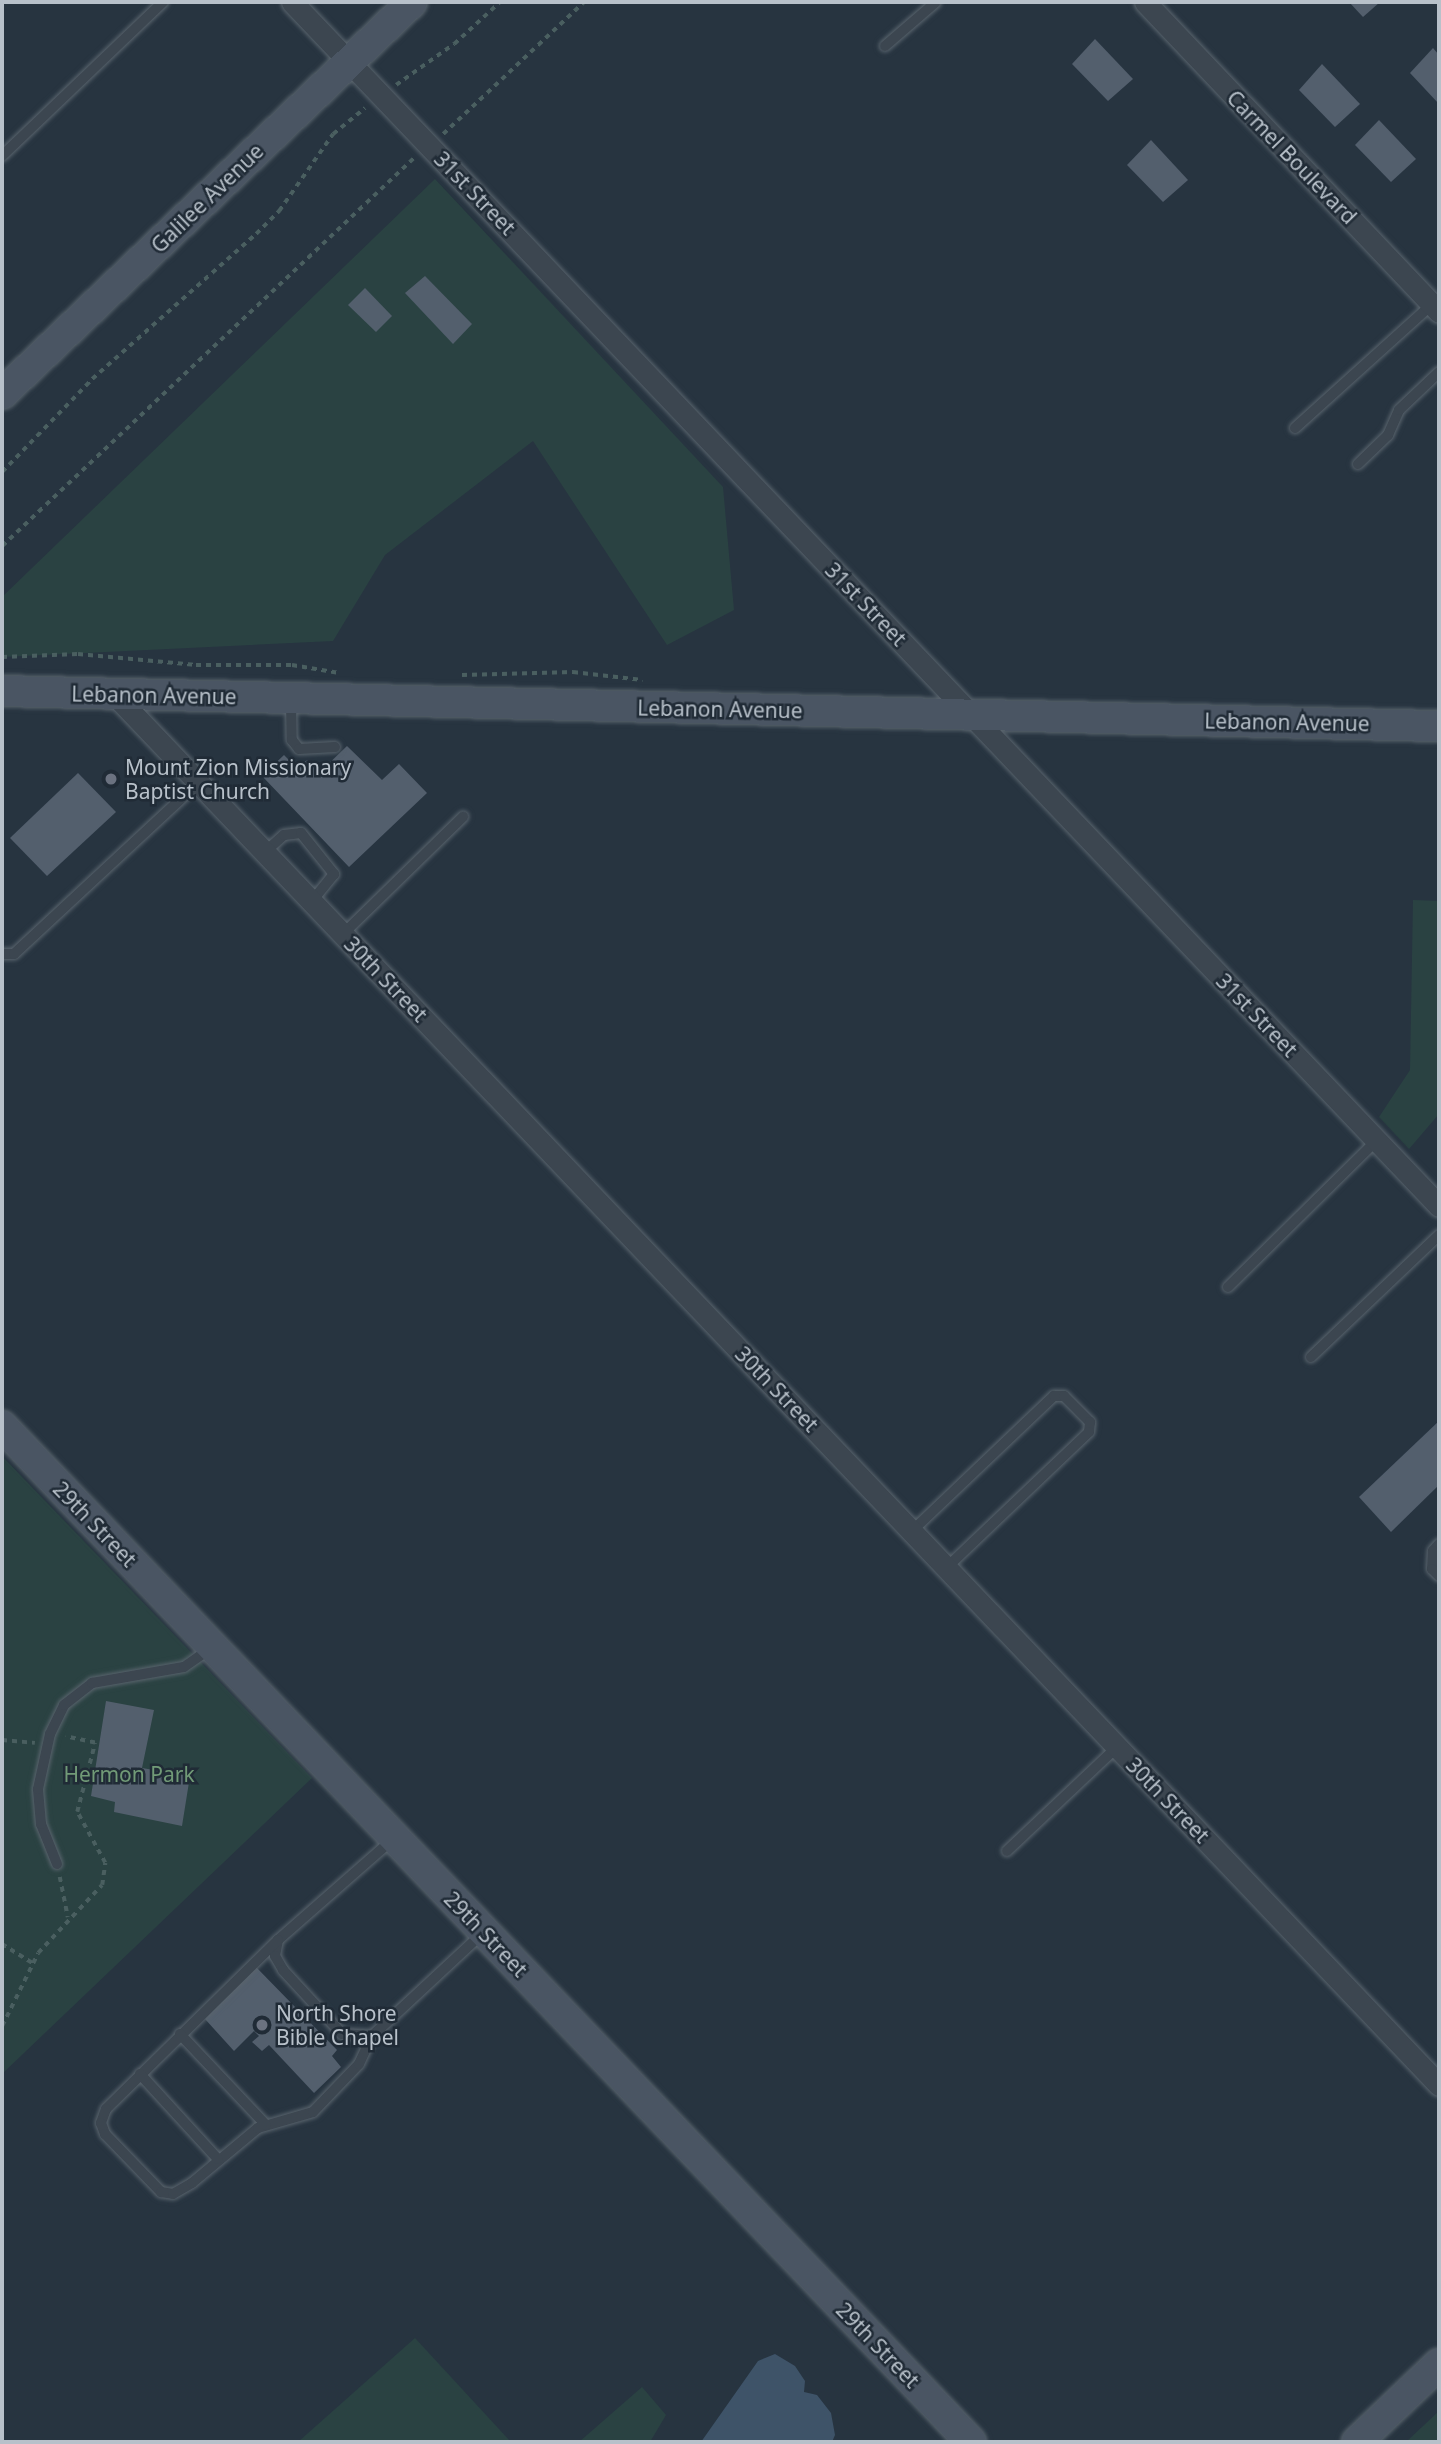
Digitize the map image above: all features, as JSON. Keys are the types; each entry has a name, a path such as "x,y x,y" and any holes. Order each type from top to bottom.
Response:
{"street":[{"name":"31st Street","path":"292,2 1439,1206"},
{"name":"Galilee Avenue","path":"2,394 412,2"},
{"name":"Carmel Boulevard","path":"1145,2 1436,308"},
{"name":"Lebanon Avenue","path":"2,691 1439,726"},
{"name":"30th Street","path":"114,694 1439,2085"},
{"name":"29th Street","path":"2,1426 971,2442"},
{"path":"1357,2442 1439,2364"}],"lane":[{"path":"2,156 163,2"},
{"path":"885,46 936,2"},
{"path":"1295,428 1436,308"},
{"path":"1358,464 1388,435 1399,410 1439,372"},
{"path":"291,698 292,740 299,749 335,747"},
{"path":"2,954 14,954 199,782"},
{"path":"343,934 463,817"},
{"path":"265,852 284,835 301,833 334,874 312,901"},
{"path":"1228,1287 1377,1140"},
{"path":"1311,1357 1439,1236"},
{"path":"912,1531 1054,1396 1064,1396 1090,1422 1090,1432 946,1568"},
{"path":"1439,1544 1433,1551 1432,1569 1439,1576"},
{"path":"57,1864 41,1824 38,1789 48,1744 64,1705 76,1692 92,1683 184,1667 212,1647"},
{"path":"1007,1851 1117,1747"},
{"path":"394,1838 278,1940 140,2074 106,2109 101,2123 105,2134 161,2192 173,2194 239,2140 266,2125 313,2112 359,2064 372,2036 484,1932"},
{"path":"278,1940 275,1956 283,1970 342,2034 372,2036"},
{"path":"180,2034 266,2125"},
{"path":"140,2074 218,2159"}],"path":[{"path":"398,83 454,44 500,2"},
{"path":"440,136 584,2"},
{"path":"2,472 92,379 256,234 279,211 332,134 369,105"},
{"path":"2,546 417,156"},
{"path":"2,657 78,654 196,665 292,665 350,676"},
{"path":"450,675 573,672 648,681"},
{"path":"2,1740 48,1744"},
{"path":"57,1864 68,1917"},
{"path":"2,1944 32,1963"}],"green space":[{"path":"435,179 723,487 734,610 667,645 533,441 385,555 333,641 2,657 2,597"},
{"path":"1413,900 1439,901 1439,1114 1409,1149 1379,1117 1410,1070"},
{"name":"Hermon Park","path":"2,1456 312,1778 2,2074"},
{"path":"415,2338 511,2442 298,2442"},
{"path":"642,2387 666,2415 650,2442 579,2442"},
{"path":"1439,2411 1439,2442 1406,2442"}],"water":[{"path":"775,2354 795,2366 805,2381 804,2392 817,2395 831,2413 835,2435 832,2442 701,2442 758,2361"}],"building":[{"path":"1349,2 1380,2 1363,17"},
{"path":"1095,39 1133,79 1108,101 1072,64"},
{"path":"1433,48 1439,55 1439,104 1410,73"},
{"path":"1322,64 1360,104 1335,127 1299,90"},
{"path":"1379,120 1416,159 1391,182 1355,145"},
{"path":"1151,140 1188,180 1163,202 1127,165"},
{"path":"425,276 472,324 453,344 405,293"},
{"path":"365,288 392,316 376,332 348,305"},
{"path":"347,746 382,780 399,764 427,793 349,867 262,776 284,755 297,768 307,760 320,772"},
{"path":"78,773 116,812 47,876 10,838"},
{"path":"1439,1421 1439,1485 1391,1532 1359,1497"},
{"path":"106,1701 154,1710 142,1768 190,1776 182,1826 114,1812 115,1802 91,1796"},
{"name":"North Shore Bible Chapel","path":"256,1967 337,2050 332,2056 341,2067 314,2093 269,2045 262,2051 252,2042 259,2036 254,2031 234,2051 205,2019"}],"place":[{"name":"Mount Zion Missionary Baptist Church","path":"111,779"},
{"name":"North Shore Bible Chapel","path":"262,2025"}]}
